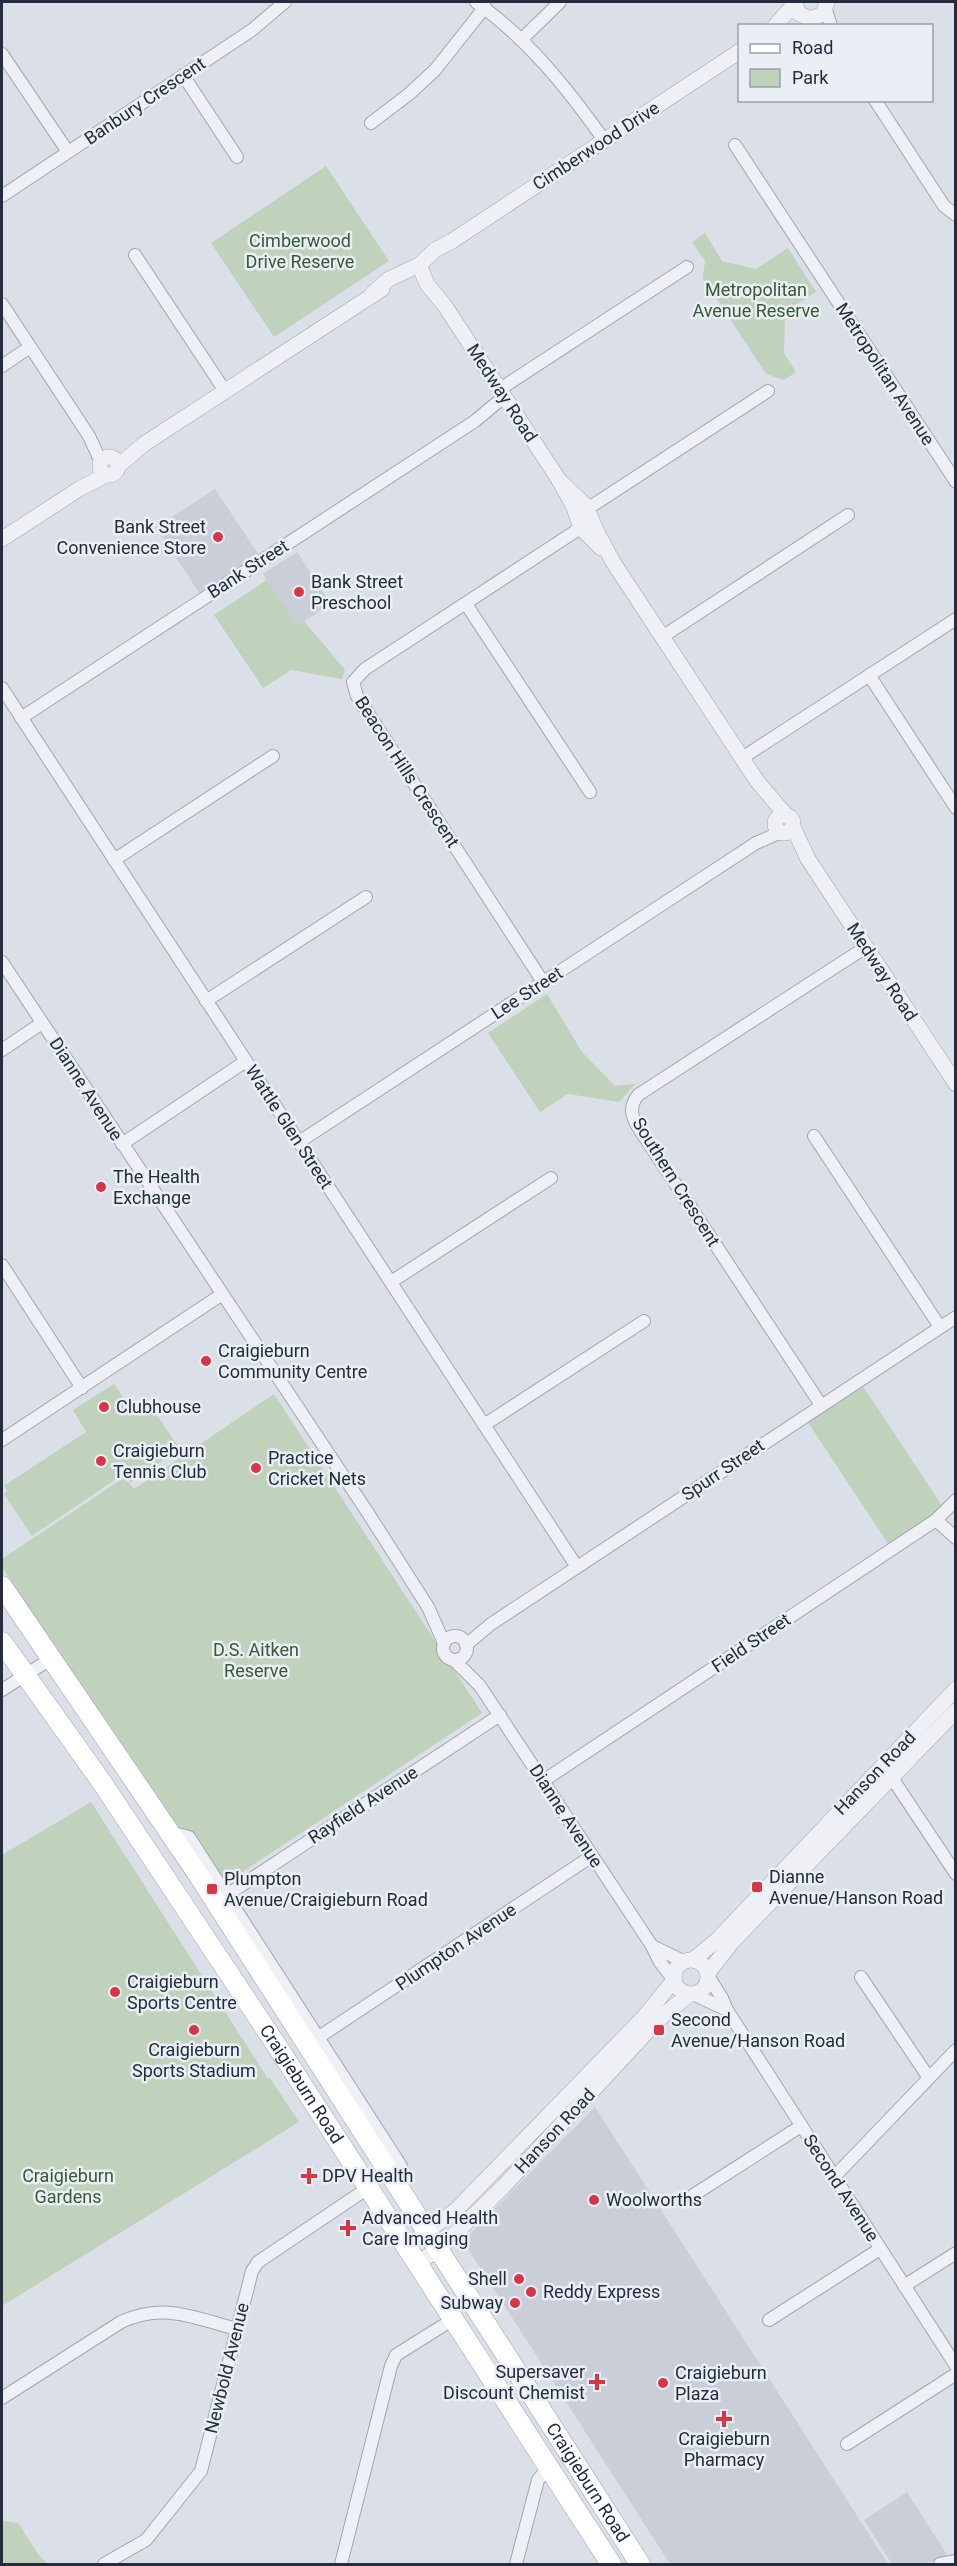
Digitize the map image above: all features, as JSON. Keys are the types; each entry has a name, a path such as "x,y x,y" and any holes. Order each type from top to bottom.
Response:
{"main road":[{"name":"Craigieburn Road","path":"2,1586 169,1831 635,2557"},
{"name":"Craigieburn Road","path":"2,1641 14,1679 155,1862 610,2564"},
{"path":"610,2564 635,2557"}],"street":[{"name":"Banbury Crescent","path":"2,196 252,30 285,2"},
{"path":"521,40 560,2"},
{"path":"795,2 798,13 819,15"},
{"path":"777,24 795,2"},
{"path":"371,123 429,77 480,4 521,40 558,78 604,140"},
{"path":"790,24 819,15"},
{"name":"Cimberwood Drive","path":"2,539 79,489 108,464 144,444 225,391 373,293 397,274 422,269 435,250 738,52"},
{"path":"2,54 68,152"},
{"path":"183,75 237,157"},
{"path":"876,102 944,206 956,215"},
{"name":"Metropolitan Avenue","path":"735,145 956,482"},
{"path":"135,255 225,391"},
{"name":"Bank Street","path":"21,718 475,421 504,396 687,267"},
{"name":"Medway Road","path":"422,269 757,781 781,826 808,859 956,1084"},
{"path":"2,304 108,464"},
{"path":"2,366 30,347"},
{"name":"Beacon Hills Crescent","path":"543,982 357,696 353,687 355,678 365,669 466,604 584,518 768,391"},
{"path":"662,637 848,515"},
{"path":"466,604 590,792"},
{"path":"742,758 956,619"},
{"path":"869,675 954,801"},
{"name":"Wattle Glen Street","path":"2,688 577,1567"},
{"path":"114,860 273,756"},
{"name":"Lee Street","path":"298,1142 781,826"},
{"path":"206,1001 366,897"},
{"name":"Southern Crescent","path":"821,1405 638,1127 632,1115 632,1103 638,1095 866,947"},
{"name":"Dianne Avenue","path":"2,962 428,1607 444,1643"},
{"path":"2,1050 42,1023"},
{"path":"122,1144 246,1061"},
{"path":"814,1136 940,1327"},
{"path":"391,1282 551,1178"},
{"path":"2,1265 82,1388"},
{"path":"2,1440 221,1295"},
{"name":"Spurr Street","path":"462,1643 956,1317"},
{"path":"484,1425 644,1321"},
{"name":"Field Street","path":"543,1781 936,1520 956,1500"},
{"path":"936,1520 956,1538"},
{"name":"Dianne Avenue","path":"428,1607 462,1643 480,1686"},
{"path":"448,1638 462,1643 461,1658 454,1660 445,1654 444,1643 448,1638"},
{"path":"14,1679 52,1658"},
{"name":"Dianne Avenue","path":"454,1660 480,1686 652,1946 660,1962 674,1979"},
{"name":"Hanson Road","path":"688,1960 718,1939 956,1689"},
{"name":"Hanson Road","path":"708,1975 732,1942 956,1711"},
{"name":"Rayfield Avenue","path":"227,1895 500,1715"},
{"path":"882,1765 956,1874"},
{"name":"Craigieburn Road","path":"169,1831 189,1837 319,2037 399,2162 402,2173 398,2188"},
{"name":"Plumpton Avenue","path":"319,2037 592,1856"},
{"path":"652,1946 701,1963 708,1975 702,1990 692,1994"},
{"path":"688,1960 676,1968 674,1979 681,1991 727,2010"},
{"name":"Second Avenue","path":"708,1975 723,1998 727,2010 956,2366"},
{"path":"861,1977 929,2078"},
{"name":"Hanson Road","path":"416,2264 446,2220 644,2017 674,1979"},
{"name":"Hanson Road","path":"405,2248 433,2242 504,2186 666,2013 692,1994"},
{"path":"834,2177 956,2050"},
{"path":"692,2196 801,2126"},
{"name":"Newbold Avenue","path":"104,2565 146,2540 201,2471 252,2271 258,2262 368,2188"},
{"path":"768,2320 880,2249"},
{"path":"904,2286 956,2253"},
{"path":"2,2398 135,2315 166,2311 237,2329"},
{"path":"341,2565 391,2366 396,2355 453,2320"},
{"path":"847,2444 956,2374"},
{"path":"516,2565 538,2480 549,2467"},
{"path":"940,2565 956,2561"}],"shaded area":[{"path":"215,489 259,555 200,594 156,527"},
{"name":"Bank Street Preschool","path":"297,552 331,604 297,626 263,574"},
{"name":"Craigieburn Plaza","path":"595,2107 888,2564 670,2564 463,2241"},
{"path":"907,2492 949,2558 923,2564 892,2564 864,2520"}],"green space":[{"name":"Cimberwood Drive Reserve","path":"326,166 389,261 274,337 211,243"},
{"name":"Metropolitan Avenue Reserve","path":"705,233 722,261 756,269 788,248 816,292 785,312 784,353 796,372 784,380 766,374 703,278 705,261 692,242"},
{"path":"267,580 297,625 304,621 345,670 342,679 291,670 263,688 214,615"},
{"path":"547,994 582,1052 615,1086 635,1084 619,1102 568,1094 540,1112 488,1033"},
{"name":"Craigieburn Tennis Club","path":"114,1384 135,1414 150,1405 180,1449 131,1482 125,1473 32,1536 4,1494 7,1491 4,1486 86,1432 73,1410"},
{"path":"862,1385 943,1507 889,1545 807,1421"},
{"name":"D.S. Aitken Reserve","path":"274,1394 482,1713 215,1890 2,1567 2,1559 125,1477 134,1489"},
{"name":"Craigieburn Sports Centre","path":"91,1802 268,2079 270,2078 299,2122 2,2306 2,1855"},
{"path":"2,2521 18,2523 40,2557 48,2564 2,2564"}],"place":[{"name":"Bank Street Convenience Store","path":"218,537"},
{"name":"Bank Street Preschool","path":"299,592"},
{"name":"The Health Exchange","path":"101,1187"},
{"name":"Craigieburn Community Centre","path":"206,1361"},
{"name":"Clubhouse","path":"104,1407"},
{"name":"Craigieburn Tennis Club","path":"101,1461"},
{"name":"Practice Cricket Nets","path":"256,1468"},
{"name":"Dianne Avenue/Hanson Road","path":"757,1887"},
{"name":"Plumpton Avenue/Craigieburn Road","path":"212,1889"},
{"name":"Craigieburn Sports Centre","path":"115,1992"},
{"name":"Craigieburn Sports Stadium","path":"194,2030"},
{"name":"Second Avenue/Hanson Road","path":"659,2030"},
{"name":"DPV Health","path":"309,2176"},
{"name":"Woolworths","path":"594,2200"},
{"name":"Advanced Health Care Imaging","path":"348,2228"},
{"name":"Shell","path":"519,2279"},
{"name":"Reddy Express","path":"531,2292"},
{"name":"Subway","path":"515,2303"},
{"name":"Supersaver Discount Chemist","path":"597,2382"},
{"name":"Craigieburn Plaza","path":"663,2383"},
{"name":"Craigieburn Pharmacy","path":"724,2419"}],"park label":[{"name":"Craigieburn Gardens","path":"68,2186"}]}
